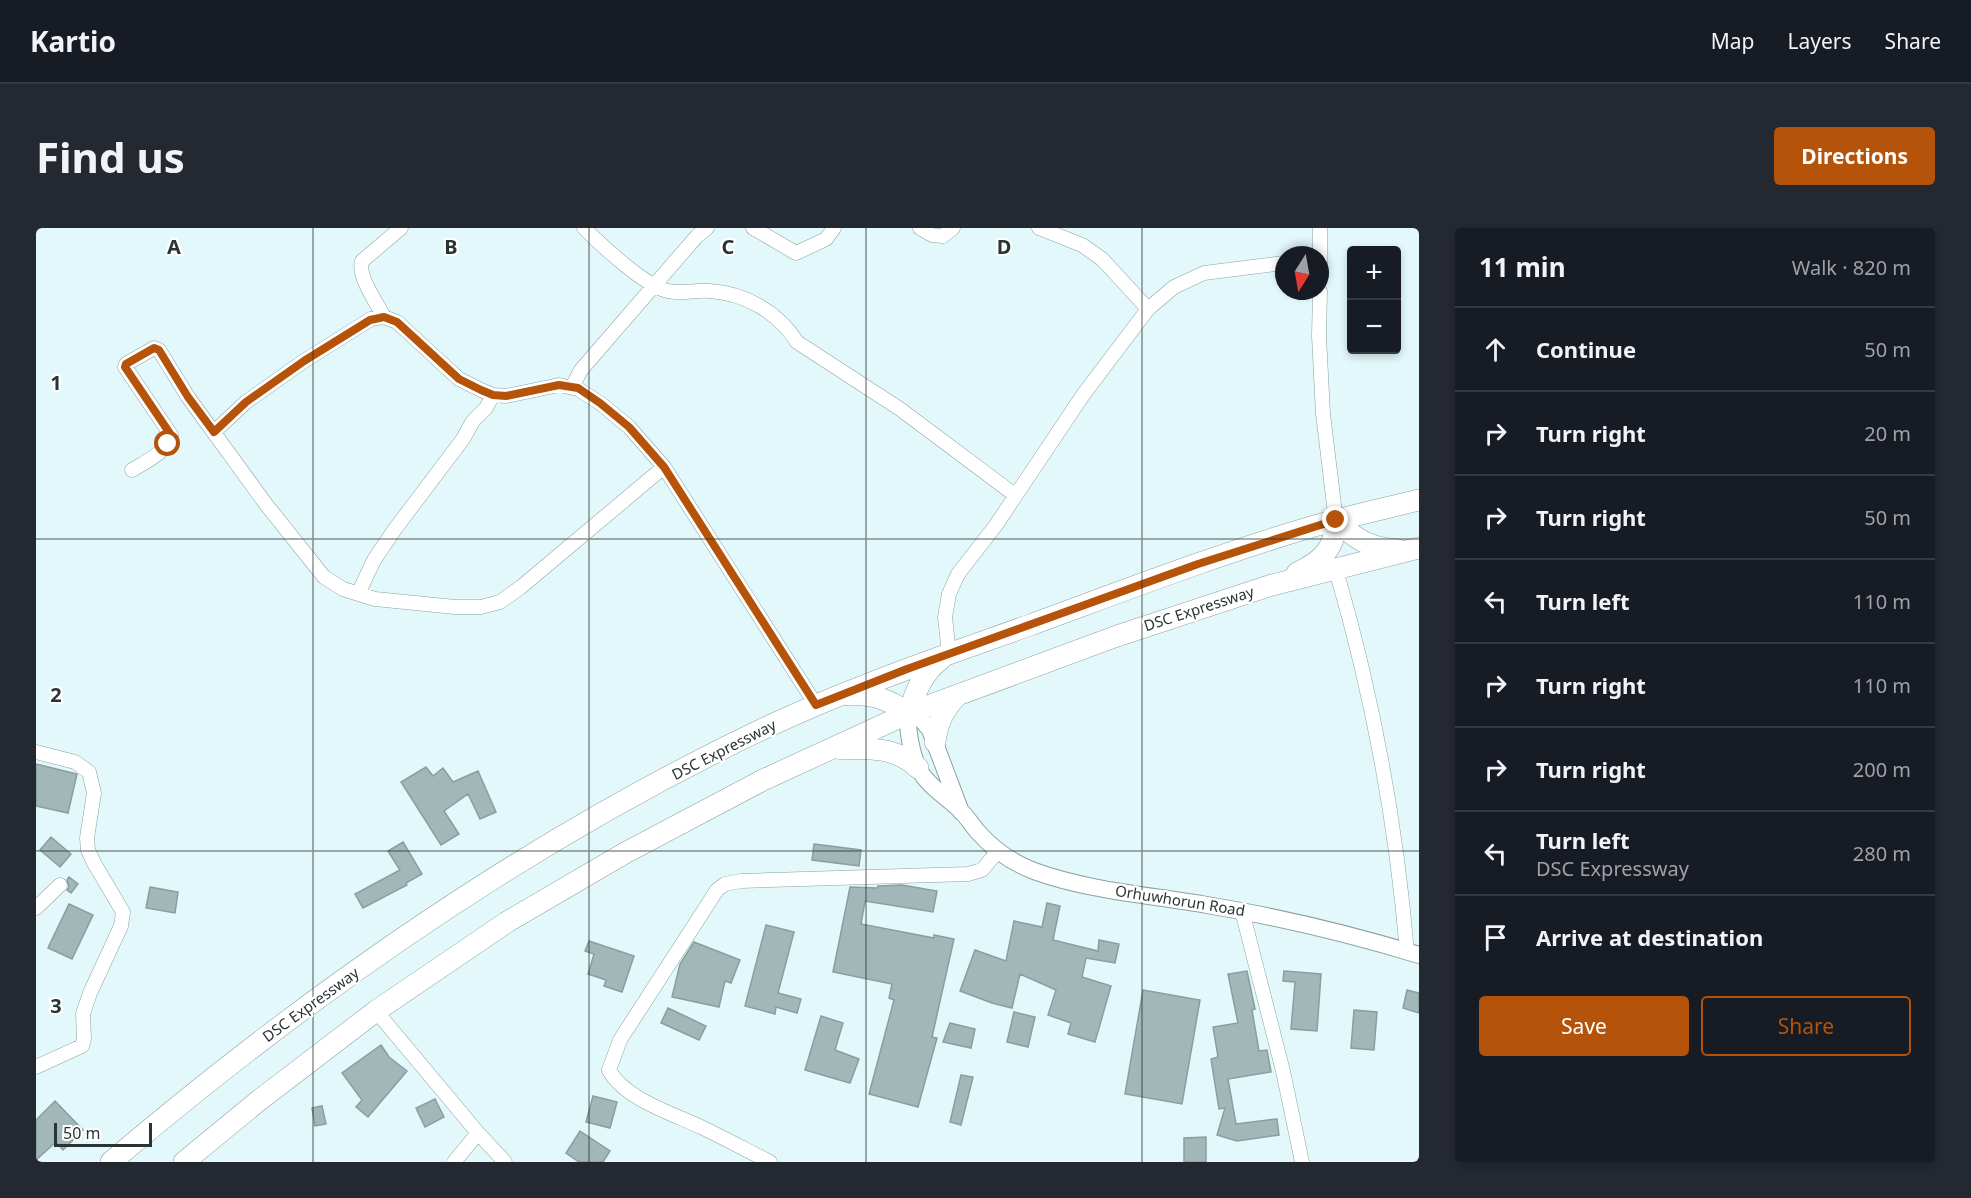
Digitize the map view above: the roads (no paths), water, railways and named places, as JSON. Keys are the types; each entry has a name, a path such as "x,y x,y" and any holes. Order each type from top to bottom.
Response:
{"main road":[{"name":"DSC Expressway","path":"111,1162 285,1023 442,912 502,873 629,799 765,728 837,696 1198,564 1336,520 1419,500"},
{"path":"1336,520 1355,538 1367,544 1379,548 1414,550"},
{"path":"1272,585 1309,568 1320,560 1333,543 1336,520"},
{"name":"DSC Expressway","path":"184,1162 257,1102 376,1011 507,922 625,853 763,780 909,712 1117,636 1272,585 1414,550"},
{"path":"837,696 869,694 881,697 909,712 918,686 937,662 949,654"},
{"path":"935,742 936,729 941,716 961,692"},
{"path":"831,749 888,750 900,754 918,768"}],"street":[{"path":"384,317 359,267 362,261 401,228"},
{"path":"584,228 610,253 653,285 669,292 732,293 764,308 790,331 797,342 900,409 1015,495"},
{"path":"572,387 581,370 653,285 707,228"},
{"path":"753,228 796,254 826,239 834,228"},
{"path":"920,228 932,235 943,236 953,228"},
{"path":"1039,228 1082,245 1102,259 1148,309"},
{"path":"1320,228 1320,246"},
{"path":"949,654 945,617 949,594 958,574 996,525 1083,395 1148,309 1174,287 1204,273 1275,264"},
{"path":"1320,300 1319,336 1323,414 1336,520"},
{"path":"214,432 246,402 304,361 370,320 384,317 397,322 459,379 493,395 506,396 559,385 578,388 629,427 664,467 816,705"},
{"path":"132,470 168,444 171,438 125,367 126,364 152,348 159,350 188,397 265,503 324,577 344,589 375,599 455,608 481,607 500,602 664,467"},
{"path":"358,594 374,560 429,482 463,439 473,421 486,408 493,395"},
{"path":"1336,570 1382,756 1413,953"},
{"path":"909,712 922,720 930,730 962,812 936,791 918,768 907,725 909,712"},
{"path":"36,752 75,762 89,772 94,793 87,838 88,850 123,912 122,926 87,1004 82,1046 36,1067"},
{"name":"Orhuwhorun Road","path":"962,812 998,851 1031,870 1057,879 1092,887 1242,911 1315,927 1413,953"},
{"path":"770,1162 665,1111 628,1090 614,1080 609,1070 620,1040 717,890 725,884 741,881 968,874 982,870 998,851"},
{"path":"36,908 60,885"},
{"path":"1242,911 1283,1071 1302,1162"},
{"path":"376,1011 505,1162"},
{"path":"454,1162 478,1133"}]}
